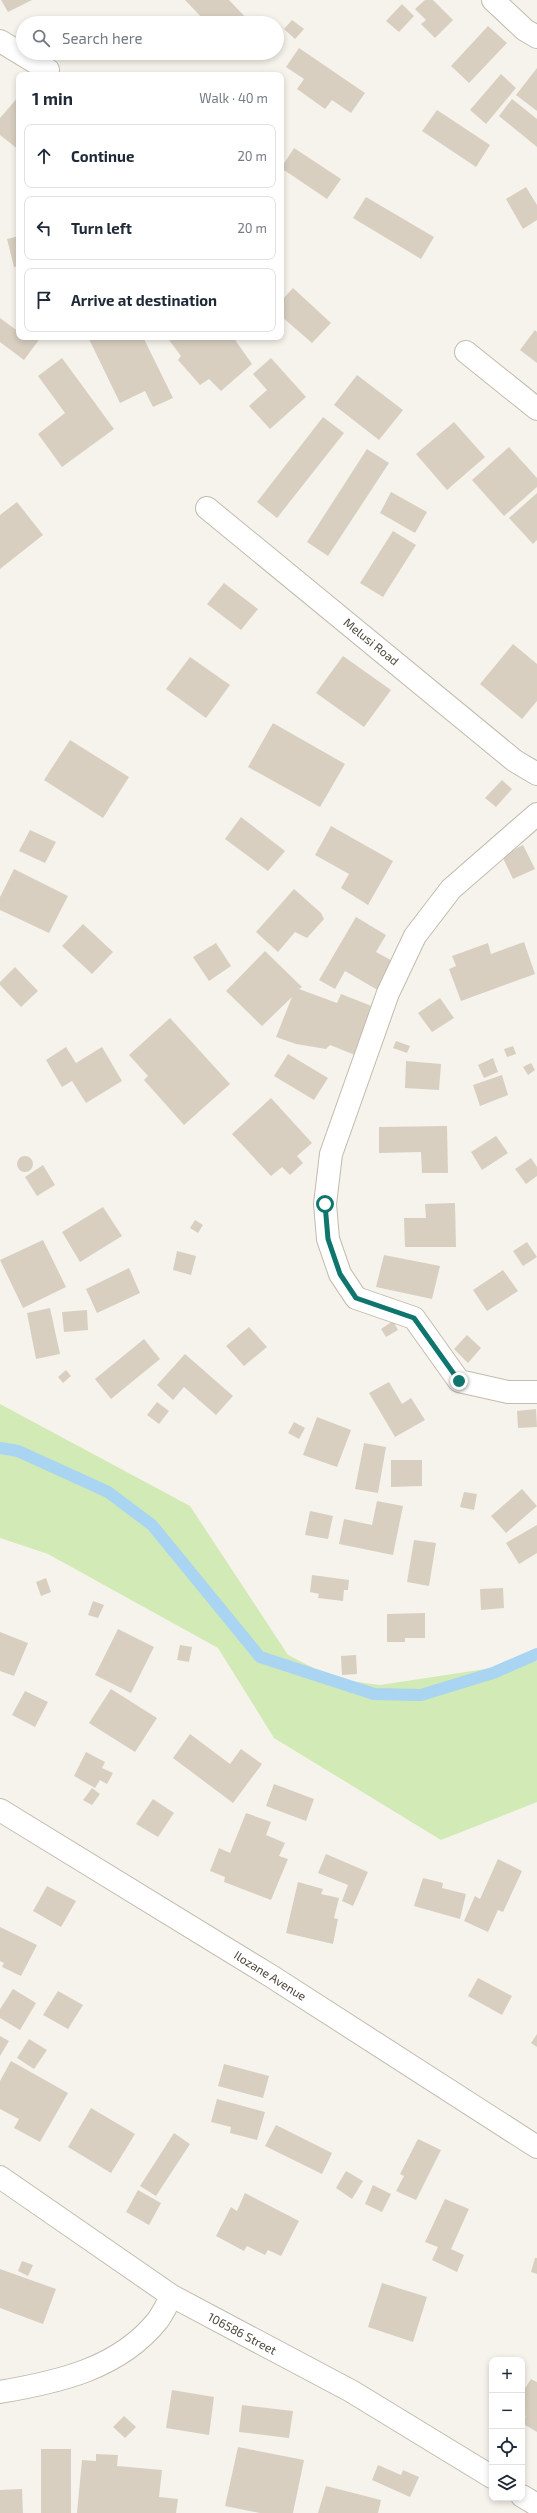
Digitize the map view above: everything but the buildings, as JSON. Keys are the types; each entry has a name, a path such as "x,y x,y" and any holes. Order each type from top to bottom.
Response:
{"street":[{"path":"492,0 525,30 537,37"},
{"path":"0,41 16,51"},
{"path":"31,60 48,70"},
{"path":"466,352 537,409"},
{"name":"Melusi Road","path":"207,508 515,761 537,774"},
{"path":"537,814 451,890 415,936 388,993 331,1154 325,1204 328,1239 340,1274 356,1298 414,1318 459,1381 508,1392 537,1392"},
{"name":"Ilozane Avenue","path":"0,1810 271,1976 537,2147"},
{"name":"106586 Street","path":"0,2177 172,2296 351,2391 489,2475"},
{"path":"0,2392 54,2383 80,2374 115,2357 135,2342 158,2320 172,2296"},
{"path":"525,2498 537,2505"}],"green space":[{"path":"0,1404 190,1506 288,1655 335,1679 380,1685 537,1661 537,1802 441,1840 274,1738 218,1648 48,1554 0,1538"}],"waterway":[{"path":"0,1448 18,1451 108,1492 152,1525 260,1657 374,1694 421,1695 493,1673 537,1654"}],"route":[{"path":"325,1204 328,1239 340,1274 356,1298 414,1318 459,1381"}]}
